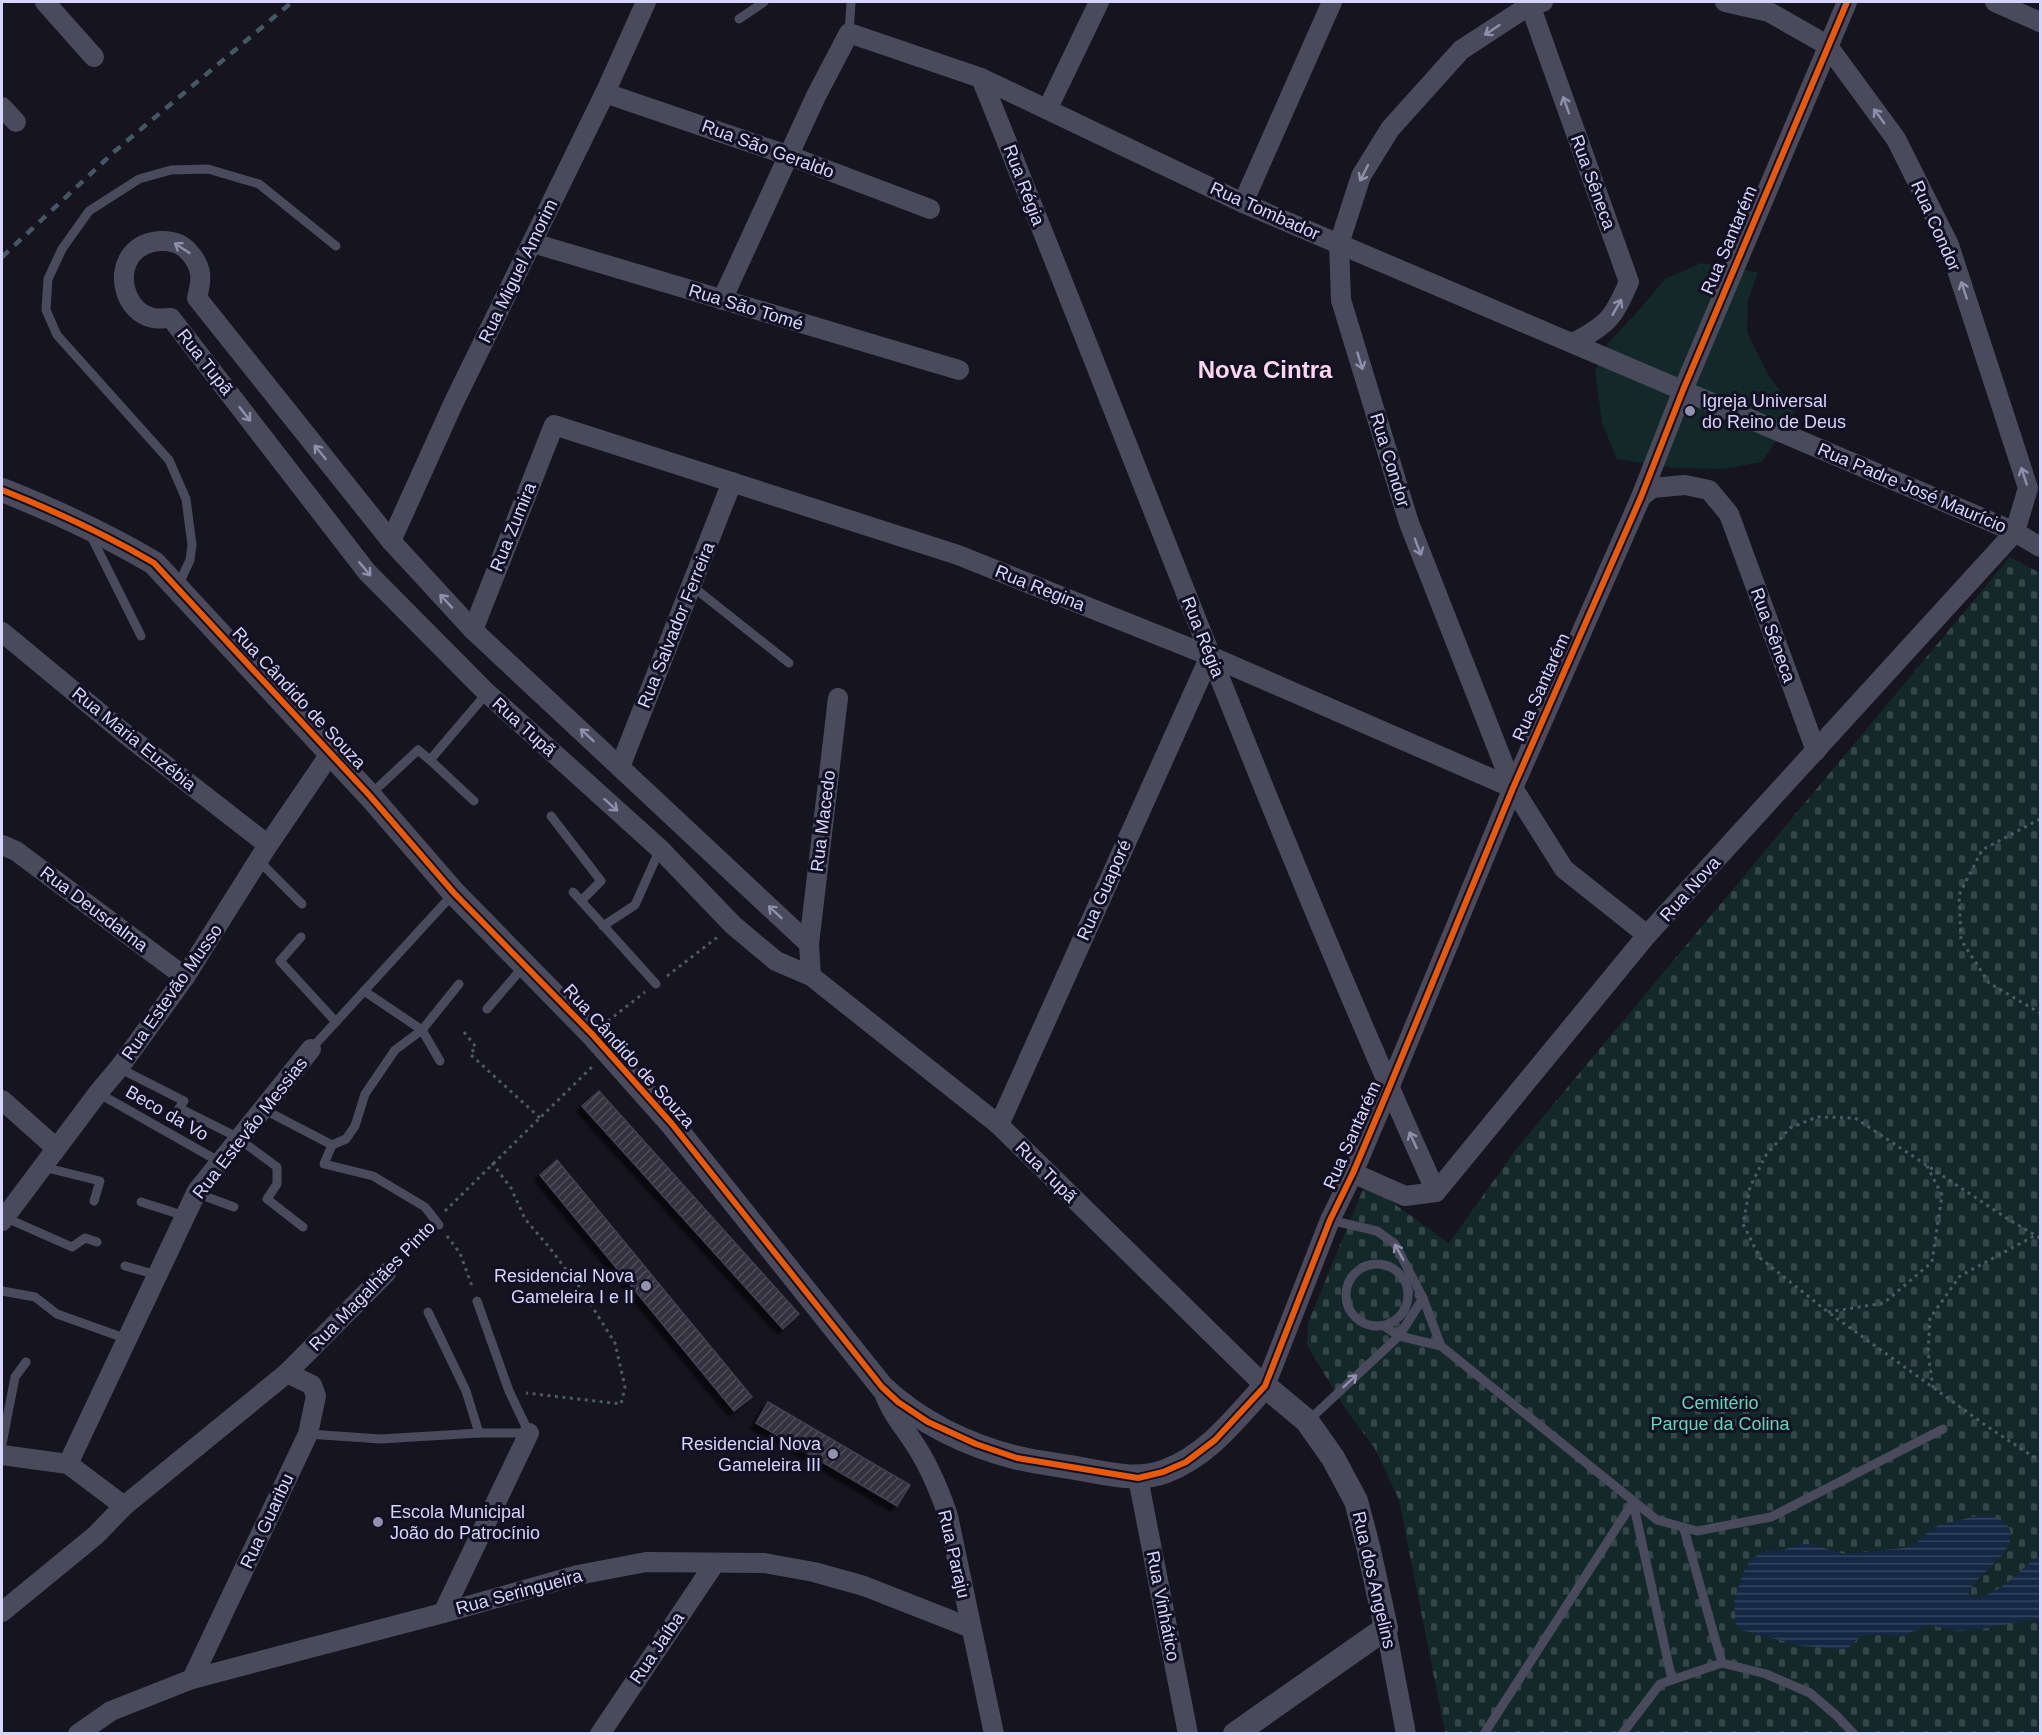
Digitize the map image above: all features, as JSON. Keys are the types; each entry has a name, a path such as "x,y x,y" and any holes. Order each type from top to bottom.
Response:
{"street":[{"path":"45,2 94,57"},
{"name":"Rua Miguel Amorim","path":"391,541 453,404 533,243 646,2"},
{"path":"1047,108 1099,2"},
{"path":"1243,203 1332,2"},
{"name":"Rua Condor","path":"1725,2 1769,12 1827,45 1896,139 1949,245 2028,488 2015,532"},
{"name":"Rua Santarém","path":"1265,1386 1330,1220 1353,1173 1513,788 1641,497 1683,390 1847,2"},
{"path":"1995,2 2040,22"},
{"name":"Rua Condor","path":"1534,3 1461,50 1389,129 1361,176 1339,244 1341,300 1409,523 1513,788 1564,869 1647,935"},
{"name":"Rua Sêneca","path":"1534,3 1629,282 1616,310 1599,329 1573,344"},
{"path":"722,300 816,96 849,33"},
{"name":"Rua Tombador","path":"849,33 981,78 1243,203 1683,390"},
{"name":"Rua Régia","path":"981,78 1210,656 1389,1088 1436,1192"},
{"name":"Rua São Geraldo","path":"605,93 790,156 930,209"},
{"path":"2,107 15,122"},
{"name":"Rua Tupã","path":"809,944 473,630 391,541 197,298 202,280 197,261 184,246 166,240 147,243 132,255 124,272 124,282 125,292 135,308 152,318 171,318 367,572 487,693 660,849 733,925 776,961 811,976 999,1125 1265,1386"},
{"name":"Rua São Tomé","path":"533,243 959,370"},
{"name":"Rua Padre José Maurício","path":"1683,390 2039,543"},
{"name":"Rua Regina","path":"554,424 958,555 1210,656 1513,788"},
{"name":"Rua Zumira","path":"473,630 554,424"},
{"name":"Rua Salvador Ferreira","path":"620,767 732,482"},
{"name":"Rua Sêneca","path":"1641,497 1652,488 1684,485 1709,490 1729,514 1816,751"},
{"name":"Rua Cândido de Souza","path":"2,490 115,539 154,563 370,796 454,893 608,1052 672,1124 882,1387 898,1402 928,1422 976,1444 1017,1458 1137,1478 1163,1472 1186,1462 1215,1440 1265,1386"},
{"name":"Rua Nova","path":"1436,1192 1647,935 2015,532"},
{"name":"Rua Maria Euzébia","path":"2,632 263,853"},
{"name":"Rua Guaporé","path":"999,1125 1210,656"},
{"name":"Rua Macedo","path":"809,944 838,698"},
{"name":"Rua Estevão Musso","path":"3,1219 119,1068 185,977 263,853 330,754"},
{"name":"Rua Deusdalma","path":"2,844 16,851 185,977"},
{"path":"809,944 811,976"},
{"name":"Rua Estevão Messias","path":"69,1464 196,1193 311,1049"},
{"path":"2,1100 56,1148"},
{"path":"1353,1173 1405,1196 1436,1192"},
{"name":"Rua Magalhães Pinto","path":"2,1612 96,1535 124,1506 287,1373 386,1272"},
{"name":"Rua Guaribu","path":"192,1679 308,1434 316,1396 312,1385 287,1373"},
{"name":"Rua dos Angelins","path":"1265,1386 1307,1421 1333,1458 1356,1501 1386,1628 1406,1734"},
{"name":"Rua Paraju","path":"882,1387 892,1412 913,1440 938,1486 948,1516 994,1734"},
{"path":"443,1613 530,1433"},
{"path":"2,1455 69,1464 124,1506"},
{"name":"Rua Vinhático","path":"1137,1478 1188,1734"},
{"name":"Rua Seringueira","path":"78,1734 111,1711 192,1679 578,1575 646,1562 764,1563 814,1572 864,1586 971,1628"},
{"name":"Rua Jaíba","path":"600,1734 715,1563"},
{"path":"1235,1734 1386,1628"}],"lane":[{"path":"739,19 764,2"},
{"path":"849,33 851,2"},
{"path":"177,588 190,560 192,545 186,499 169,460 57,335 46,310 48,279 62,249 89,211 139,178 171,170 208,169 259,184 336,246"},
{"path":"86,526 141,636"},
{"path":"692,586 789,663"},
{"path":"430,760 487,693"},
{"path":"370,796 418,750 474,801"},
{"path":"551,816 601,881 581,901"},
{"path":"603,926 635,905 660,849"},
{"path":"263,853 302,904"},
{"path":"573,892 656,984"},
{"name":"Rua Estevão Messias","path":"311,1049 454,893"},
{"path":"301,938 280,961 336,1022"},
{"path":"487,1009 525,965"},
{"path":"437,1223 425,1207 373,1176 324,1164 332,1145 346,1139 355,1126 365,1094 395,1050 422,1030 459,984"},
{"path":"364,991 422,1030 440,1060"},
{"path":"119,1068 184,1101 179,1108 239,1139 277,1167 277,1184 267,1199 303,1227"},
{"name":"Beco da Vo","path":"98,1093 220,1162"},
{"path":"263,1109 332,1145"},
{"path":"42,1167 100,1182 94,1201"},
{"path":"196,1193 234,1207"},
{"path":"141,1202 184,1216"},
{"path":"3,1219 72,1247 86,1238 97,1242"},
{"path":"1330,1220 1377,1231 1395,1244 1422,1298 1441,1346"},
{"path":"1377,1263 1397,1270 1404,1278 1408,1288 1406,1308 1401,1316 1384,1326 1374,1327 1355,1318 1346,1299 1351,1278 1358,1270 1377,1263"},
{"path":"125,1266 157,1275"},
{"path":"1408,1288 1422,1298"},
{"path":"2,1291 35,1297 57,1314 127,1339"},
{"path":"1307,1421 1399,1336 1422,1298"},
{"path":"308,1434 381,1439 479,1433 530,1433 509,1391 477,1301"},
{"path":"428,1312 466,1391 479,1433"},
{"path":"1384,1326 1399,1336 1441,1346 1633,1502 1657,1520 1684,1529 1696,1531 1715,1529 1771,1517 1943,1429"},
{"path":"2,1444 15,1377 26,1362"},
{"path":"1633,1502 1672,1680"},
{"path":"1484,1734 1633,1502"},
{"path":"1684,1529 1722,1663"},
{"path":"1622,1734 1660,1684 1722,1663 1766,1674 1810,1693 1838,1716 1854,1734"}],"path":[{"path":"2040,819 1982,850 1959,895 1961,940 1989,983 2040,1013"},
{"path":"2032,1007 2040,1006"},
{"path":"464,1032 477,1047 470,1054 540,1118"},
{"path":"2040,1238 1855,1118 1817,1117 1790,1128 1766,1155 1750,1187 1743,1224 1760,1258 1828,1312 1933,1388 2040,1461"},
{"path":"493,1163 511,1188 525,1219 581,1289 615,1343 625,1387 621,1404 509,1391"},
{"path":"1828,1312 1884,1303 1932,1262 1942,1195 1927,1165"},
{"path":"437,1223 460,1253 477,1301"},
{"path":"1933,1388 1928,1353 1930,1318 1960,1276 2036,1235"}],"green space":[{"path":"1701,263 1758,272 1748,300 1747,332 1769,376 1796,410 1762,462 1723,469 1674,468 1617,459 1602,423 1595,371 1609,342 1665,279"},
{"name":"Cemitério Parque da Colina","path":"2010,557 2040,573 2040,1733 1445,1733 1399,1500 1374,1447 1346,1410 1307,1345 1308,1323 1363,1189 1372,1188 1449,1243 1517,1148"}],"water":[{"path":"1979,1515 2003,1521 2009,1528 2011,1537 2003,1554 1968,1593 1972,1598 1987,1595 2007,1583 2032,1561 2040,1557 2040,1618 1959,1631 1928,1625 1899,1637 1875,1634 1861,1636 1848,1648 1841,1649 1802,1646 1742,1630 1736,1625 1734,1602 1742,1575 1750,1560 1762,1552 1780,1551 1800,1544 1810,1544 1844,1554 1904,1548 1914,1545 1933,1528"}],"building":[{"path":"599,1091 799,1314 783,1329 582,1106"},
{"name":"Residencial Nova Gameleira I e II","path":"557,1160 752,1397 734,1411 540,1175"},
{"name":"Residencial Nova Gameleira III","path":"768,1402 910,1485 897,1506 756,1423"}],"railway":[{"path":"2,257 115,151 292,2"}],"cycle path":[{"path":"2,490 80,524 154,563 370,796 454,893 592,1034 672,1124 882,1387 898,1402 928,1422 976,1444 1017,1458 1138,1478 1163,1472 1186,1462 1215,1440 1265,1386 1330,1220 1353,1173 1513,788 1641,497 1683,390 1847,2"}],"place":[{"name":"Igreja Universal do Reino de Deus","path":"1690,411"},
{"name":"Residencial Nova Gameleira I e II","path":"646,1286"},
{"name":"Residencial Nova Gameleira III","path":"833,1454"},
{"name":"Escola Municipal João do Patrocínio","path":"378,1522"}],"district":[{"name":"Nova Cintra","path":"1265,370"}]}
